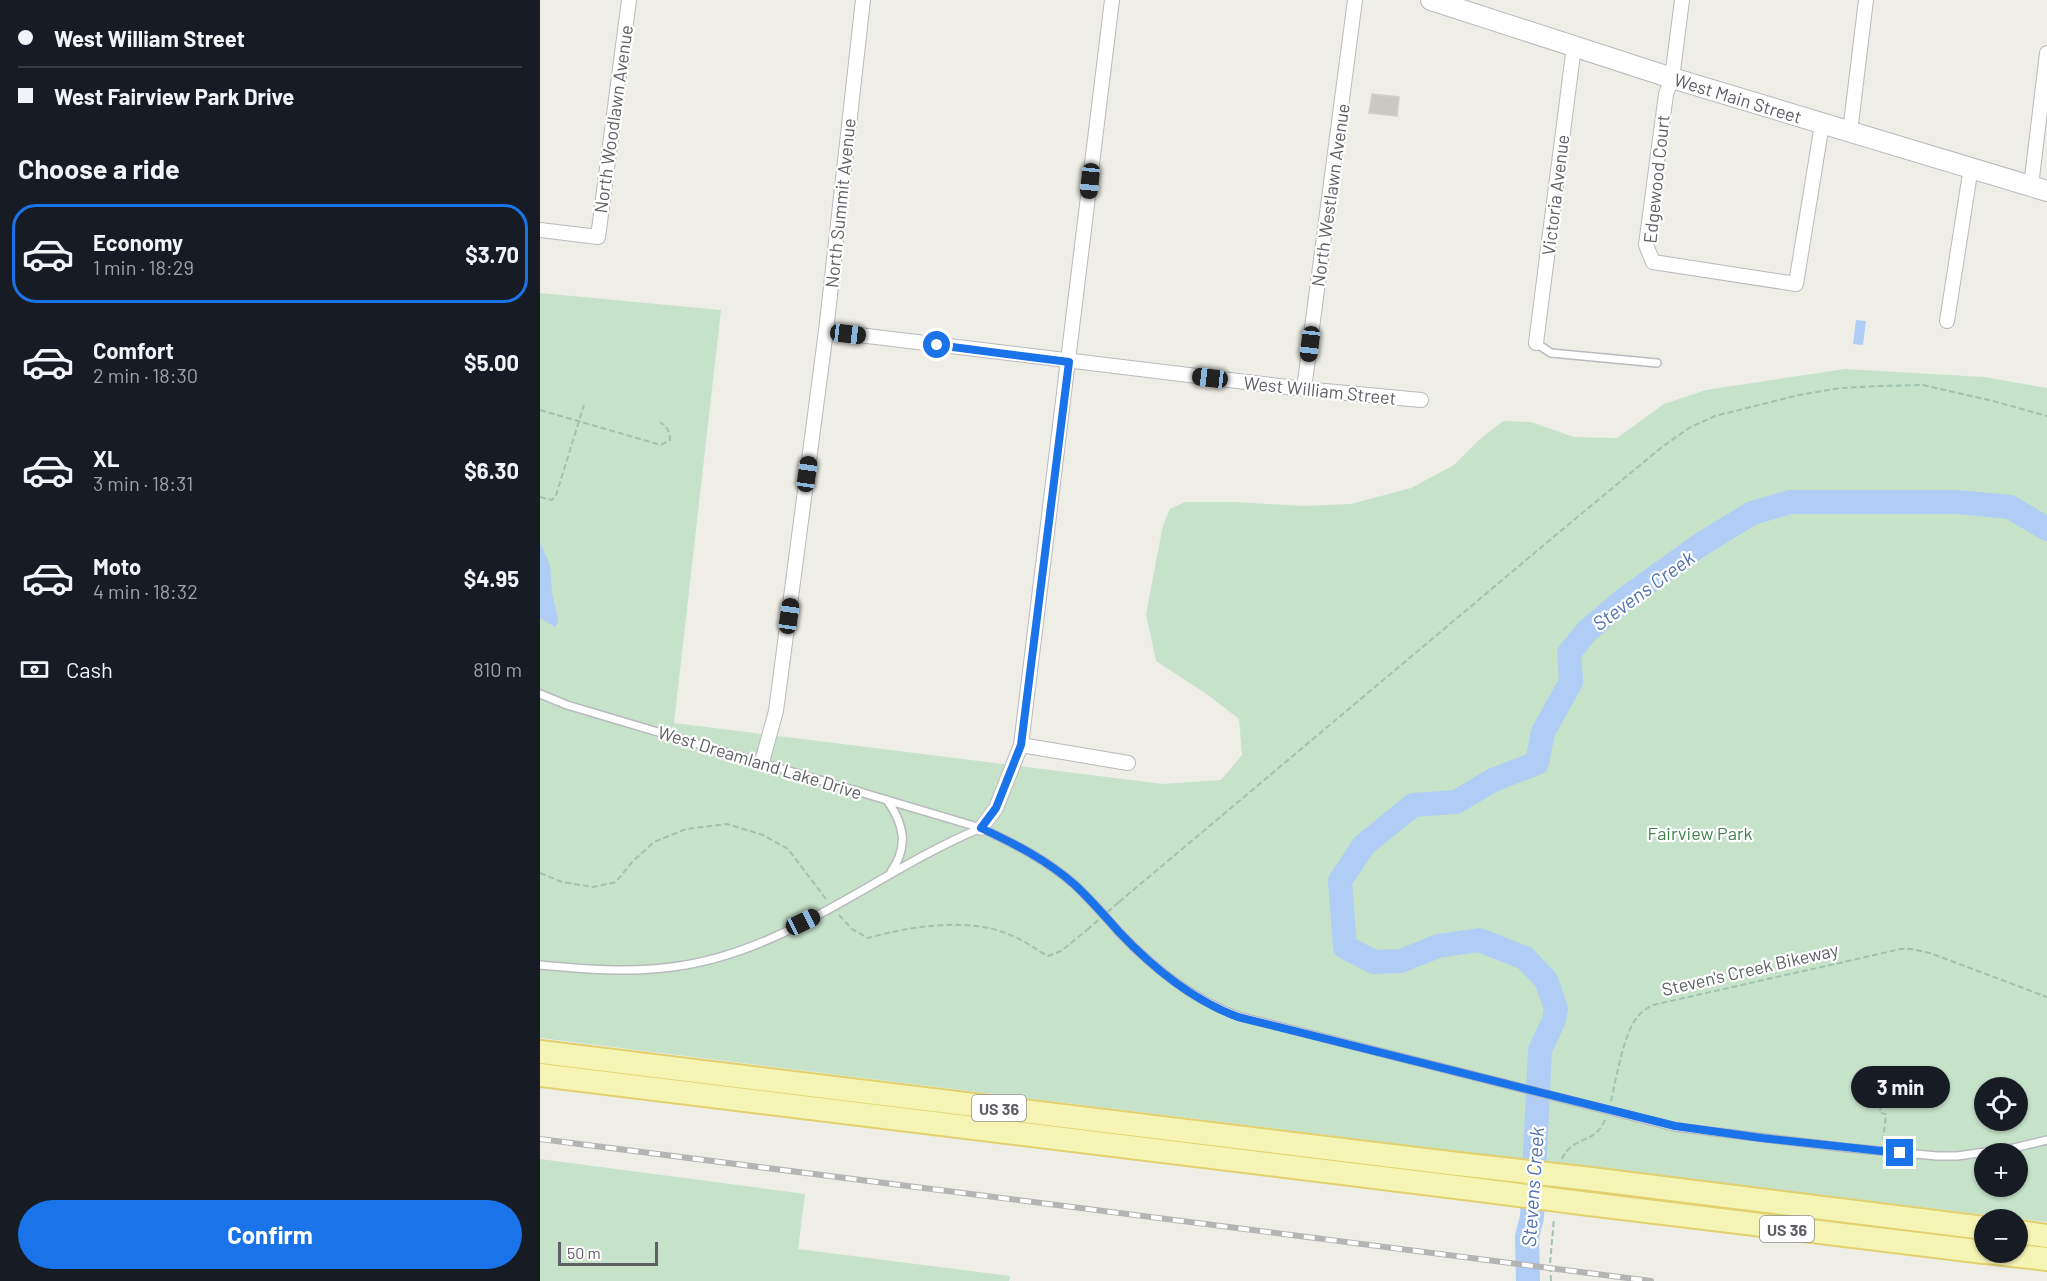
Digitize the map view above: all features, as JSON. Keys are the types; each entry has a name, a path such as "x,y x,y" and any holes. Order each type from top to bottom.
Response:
{"main road":[{"name":"US 36","path":"540,1052 1974,1227"},
{"name":"US 36","path":"540,1075 1974,1251"},
{"path":"2028,1233 2047,1236"},
{"name":"US 36","path":"2028,1257 2047,1259"}],"street":[{"name":"North Woodlawn Avenue","path":"540,230 598,237 629,0"},
{"name":"North Summit Avenue","path":"762,762 776,711 826,331 863,0"},
{"path":"981,828 996,808 1021,745 1112,0"},
{"name":"North Westlawn Avenue","path":"1304,389 1355,0"},
{"name":"West Main Street","path":"1431,0 1471,6 1574,46 1672,78 2039,189"},
{"path":"1672,78 1682,0"},
{"path":"1850,132 1866,0"},
{"name":"Victoria Avenue","path":"1536,343 1574,46"},
{"path":"2039,189 2047,53"},
{"name":"Edgewood Court","path":"1672,78 1666,94 1646,245 1653,262 1796,284 1822,124"},
{"path":"1947,321 1971,167"},
{"name":"West William Street","path":"826,331 1069,362 1421,400"},
{"path":"1021,745 1128,763"}],"lane":[{"path":"1536,343 1551,353 1656,363"},
{"name":"West Dreamland Lake Drive","path":"540,694 567,705 981,828 1025,849 1053,867 1076,885 1143,956 1190,993 1238,1017 1608,1111 1718,1133 1937,1156 1957,1156 2014,1148 2047,1140"},
{"path":"887,800 900,821 902,833 900,855 890,874"},
{"path":"540,965 640,970 673,967 714,958 750,946 832,908 946,842 981,828"}],"path":[{"path":"540,873 562,882 593,887 616,882 633,861 654,842 686,829 727,824 763,834 788,849 832,908 852,929 868,938 891,931 944,925 983,927 1015,936 1048,956 1061,951 1087,930 1563,529 1662,447 1689,428 1715,416 1799,395 1841,388 1880,386 1923,385 2047,416"},
{"path":"540,497 552,500 556,495 584,405"},
{"path":"540,410 661,445 670,440 670,434 660,422"},
{"name":"Steven's Creek Bikeway","path":"1562,1159 1570,1147 1596,1135 1605,1120 1633,1023 1638,1015 1653,1005 1900,949 1930,953 2047,997"},
{"path":"1868,1098 1881,1100 1880,1113 1886,1114 1882,1152"},
{"path":"1551,1281 1550,1253 1554,1214"}],"green space":[{"name":"Fairview Park","path":"540,293 721,310 674,723 1163,784 1221,780 1242,755 1239,719 1208,695 1156,661 1146,614 1163,525 1170,509 1185,502 1303,506 1351,504 1411,488 1454,465 1479,440 1503,421 1531,422 1574,437 1617,438 1664,404 1706,390 1845,369 1984,377 2047,388 2047,1222 2028,1220 2028,1209 1974,1209 1974,1213 540,1038"},
{"path":"540,1159 805,1194 798,1249 1010,1276 1009,1281 540,1281"}],"water":[{"path":"1856,320 1866,321 1863,345 1853,344"},
{"path":"540,543 550,565 552,593 558,618 555,627 540,618"}],"building":[{"path":"1372,94 1399,97 1397,116 1369,113"}],"waterway":[{"name":"Stevens Creek","path":"1528,1281 1527,1237 1532,1217 1540,1050 1554,1020 1556,1008 1546,980 1525,958 1479,940 1438,946 1401,961 1374,962 1345,947 1340,881 1364,845 1413,805 1456,802 1493,780 1537,763 1543,732 1571,682 1569,653 1587,631 1626,598 1700,545 1752,513 1790,502 1957,502 2010,507 2047,529"}],"railway":[{"path":"540,1139 1651,1281"}],"route":[{"path":"937,345 1069,362 1021,745 996,808 981,828 1025,849 1053,867 1076,885 1120,933 1164,974 1190,993 1238,1017 1636,1118 1718,1133 1900,1153"}]}
